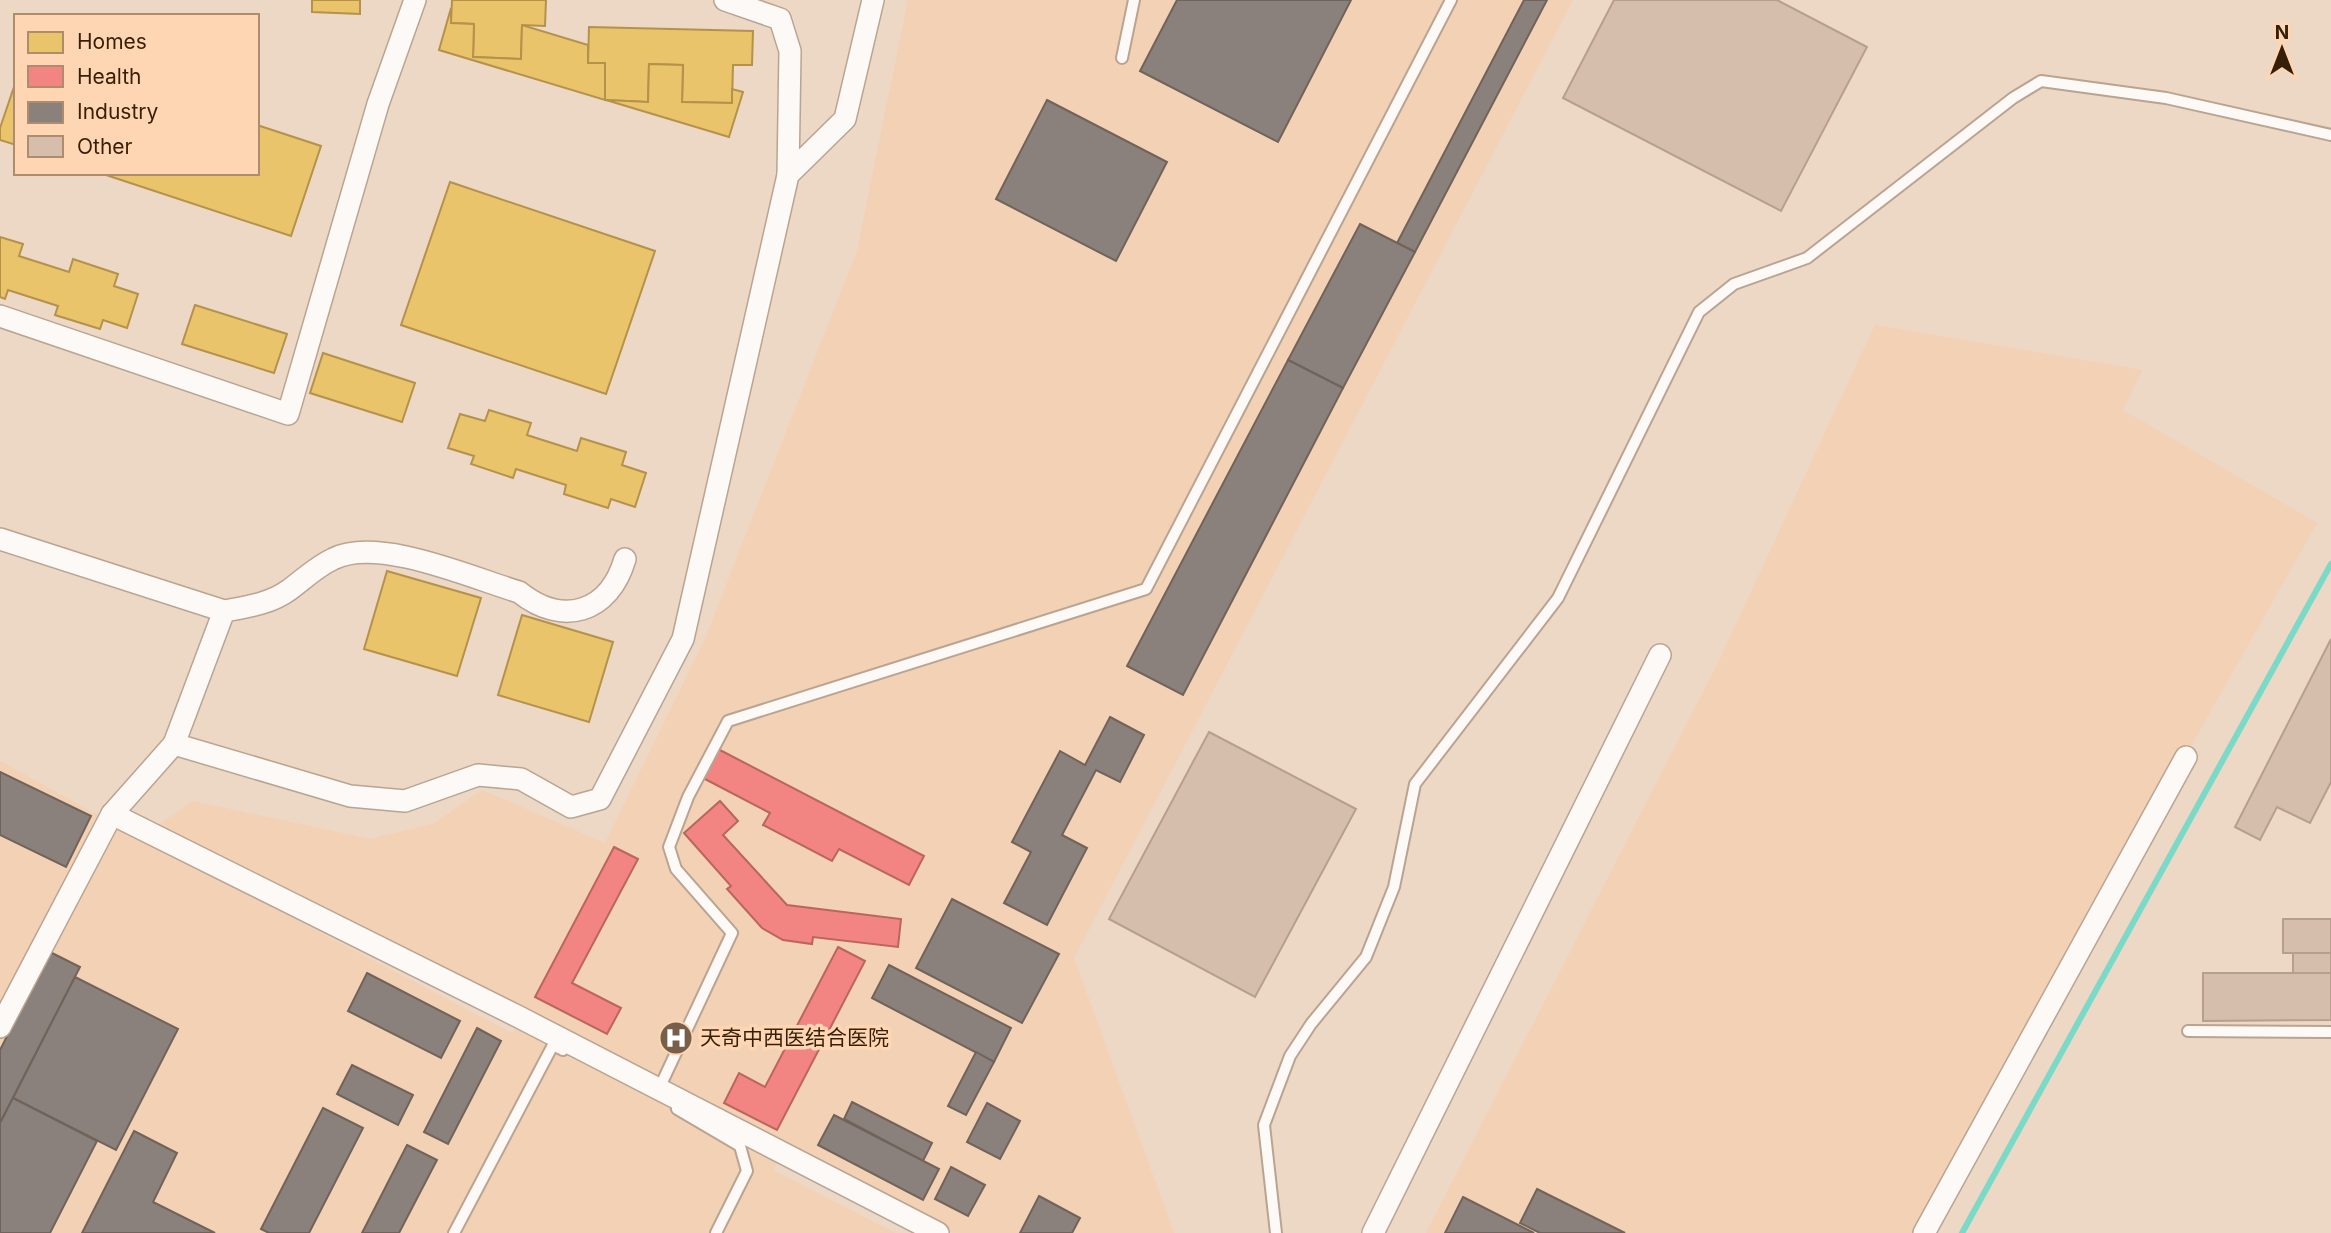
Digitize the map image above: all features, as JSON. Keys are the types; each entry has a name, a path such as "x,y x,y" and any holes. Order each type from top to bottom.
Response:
{"street":[{"path":"0,316 288,414 378,104 415,0"},
{"path":"174,744 350,796 405,801 478,775 520,779 572,807 600,799 684,639 788,175 790,51 780,19 725,0"},
{"path":"788,175 845,119 873,0"},
{"path":"0,539 224,611 257,606 287,592 313,570 336,557 361,551 387,552 519,593 534,604 553,611 573,611 592,606 608,594 619,578 625,559"},
{"path":"0,1027 113,814 174,744 224,611"},
{"path":"1373,1233 1660,655"},
{"path":"1924,1233 2186,757"},
{"path":"113,814 657,1093 938,1233"}],"lane":[{"path":"1122,58 1134,0"},
{"path":"657,1093 732,933 676,869 669,847 688,797 728,721 1146,589 1451,0"},
{"path":"1276,1233 1264,1125 1290,1056 1311,1024 1366,957 1394,887 1415,784 1558,598 1699,312 1734,284 1807,258 2013,98 2041,81 2166,98 2331,135"},
{"path":"2188,1031 2331,1032"},
{"path":"454,1233 553,1045 657,1093 740,1146 747,1171 716,1233"}],"shaded area":[{"path":"908,0 1573,0 1074,958 1174,1233 953,1233 783,1151 773,1170 895,1233 0,1233 0,761 139,838 193,801 370,839 433,824 482,790 605,843 705,639 857,251","holes":["170,854 518,1023 512,1033"]},
{"path":"1875,325 2142,370 2123,410 2317,523 1916,1233 1426,1233 1719,661"}],"building: Homes":[{"path":"312,0 360,0 360,14 312,12"},
{"path":"452,0 546,0 545,26 522,25 521,59 473,57 474,24 451,23"},
{"path":"451,8 451,23 474,24 473,57 521,59 522,25 588,45 588,63 605,63 605,100 439,50"},
{"path":"589,27 753,31 752,65 733,65 732,103 682,102 683,65 649,64 648,102 605,100 605,63 588,63"},
{"path":"649,64 683,65 682,102 732,103 732,89 743,92 729,137 606,100 648,102"},
{"path":"14,87 14,144 0,140 0,128"},
{"path":"259,126 321,146 291,236 106,175 259,175"},
{"path":"450,182 655,251 606,394 401,325"},
{"path":"0,237 23,244 19,256 69,272 73,259 118,274 114,286 138,294 127,328 103,320 100,329 55,315 58,306 8,290 5,299 0,297"},
{"path":"195,305 287,334 274,373 182,344"},
{"path":"323,353 415,383 402,422 310,393"},
{"path":"489,410 531,423 527,435 577,451 581,438 626,452 622,465 646,473 635,507 611,499 608,508 564,494 566,485 516,469 513,478 471,464 474,456 448,448 460,414 485,421"},
{"path":"387,571 481,598 457,676 364,649"},
{"path":"522,615 613,642 589,722 498,695"}],"building: Health":[{"path":"718,749 924,856 909,885 839,849 832,861 763,825 770,813 703,778"},
{"path":"720,801 738,821 723,835 787,905 901,919 898,947 813,937 812,944 783,940 762,928 727,889 731,886 684,833"},
{"path":"614,847 638,859 572,983 621,1008 607,1034 535,997"},
{"path":"838,947 865,961 777,1130 724,1103 739,1073 765,1087"}],"building: Industry":[{"path":"1177,0 1351,0 1278,142 1140,71"},
{"path":"1524,0 1547,0 1415,252 1397,243"},
{"path":"1047,100 1167,162 1116,261 996,199"},
{"path":"1360,224 1415,252 1343,388 1288,360"},
{"path":"1288,360 1343,388 1183,695 1127,666"},
{"path":"1110,717 1144,735 1120,782 1096,770 1062,835 1087,848 1047,925 1004,903 1031,852 1012,842 1060,751 1085,765"},
{"path":"0,772 91,816 66,867 0,835"},
{"path":"952,899 1059,954 1022,1023 916,968"},
{"path":"50,952 80,967 0,1123 0,1050"},
{"path":"889,965 1011,1028 994,1062 872,998"},
{"path":"367,973 460,1021 441,1058 348,1011"},
{"path":"75,977 178,1029 116,1150 13,1098"},
{"path":"477,1028 501,1041 448,1144 424,1132"},
{"path":"976,1052 994,1062 966,1115 948,1106"},
{"path":"352,1065 413,1095 398,1125 337,1094"},
{"path":"13,1098 97,1141 50,1233 0,1233 0,1123"},
{"path":"852,1102 932,1143 923,1161 844,1119"},
{"path":"987,1103 1020,1121 1000,1159 967,1142"},
{"path":"323,1108 363,1128 309,1233 269,1233 261,1229"},
{"path":"834,1115 939,1169 923,1200 818,1145"},
{"path":"134,1131 177,1153 153,1202 215,1233 82,1233"},
{"path":"407,1145 437,1160 399,1233 362,1233"},
{"path":"951,1167 985,1185 968,1216 935,1199"},
{"path":"1537,1189 1625,1233 1540,1233 1520,1223"},
{"path":"1039,1196 1080,1218 1072,1233 1020,1233"},
{"path":"1463,1197 1534,1233 1445,1233"}],"building: Other":[{"path":"1614,0 1777,0 1867,47 1781,211 1563,98"},
{"path":"2331,639 2331,782 2310,823 2277,807 2260,840 2235,827"},
{"path":"1209,732 1356,809 1255,997 1109,919"},
{"path":"2283,919 2331,919 2331,953 2283,953"},
{"path":"2293,953 2331,953 2331,973 2293,973"},
{"path":"2203,973 2331,973 2331,1020 2203,1021"}],"waterway":[{"path":"1962,1233 2331,564"}],"place":[{"name":"天奇中西医结合医院","path":"676,1038"}]}
